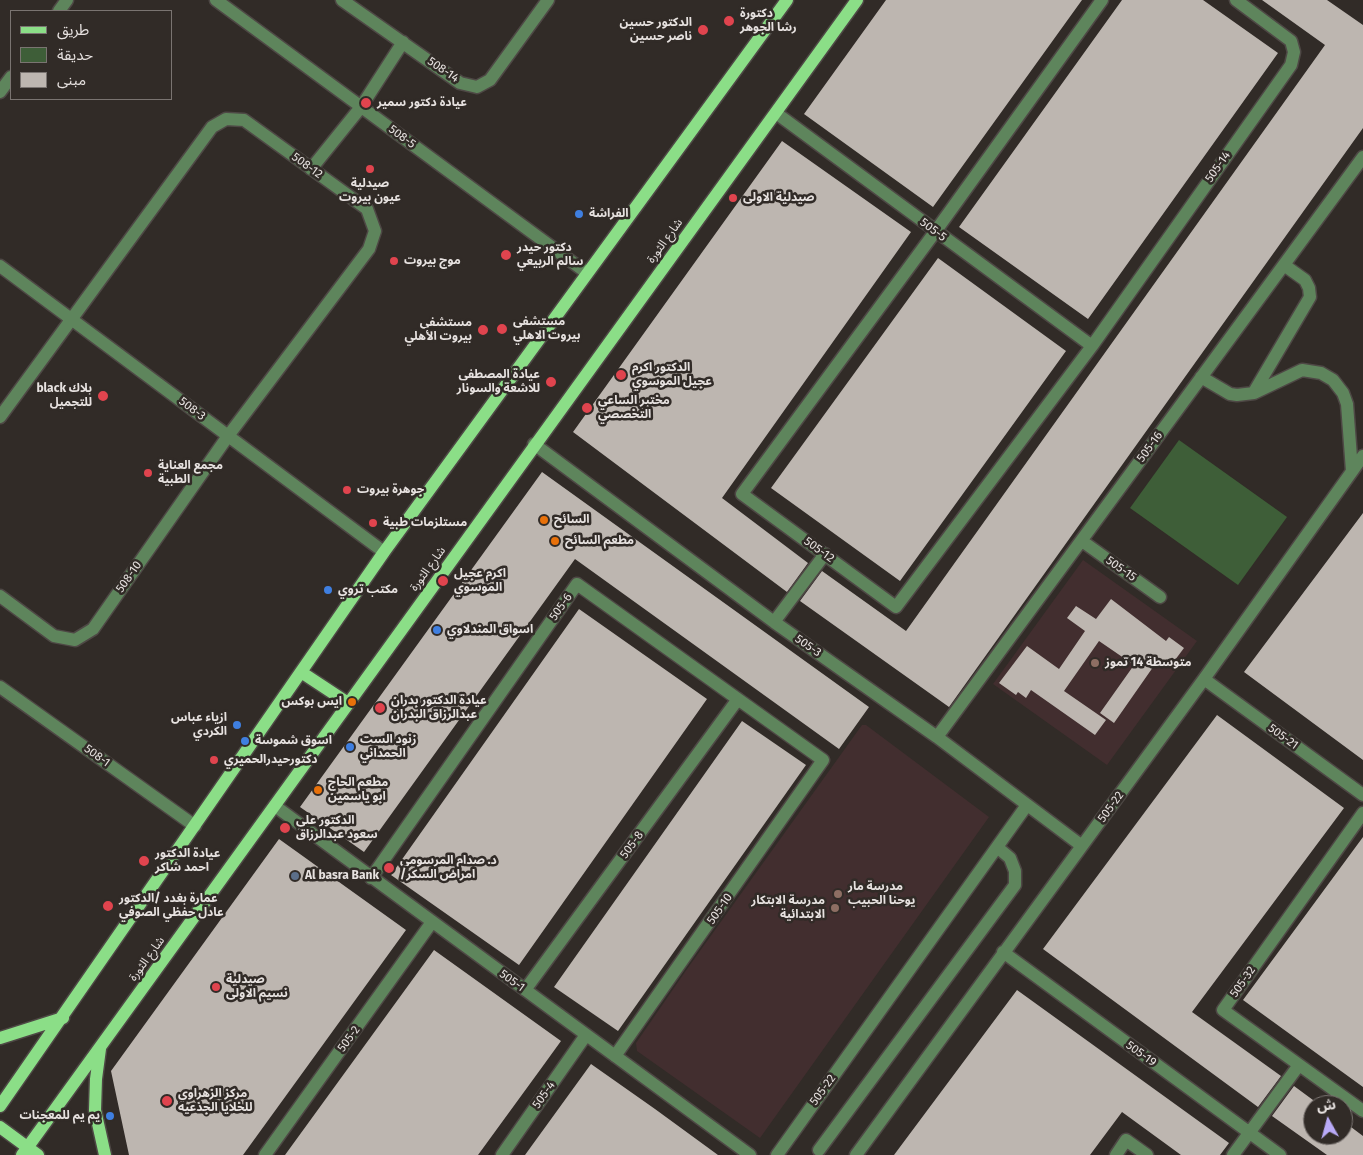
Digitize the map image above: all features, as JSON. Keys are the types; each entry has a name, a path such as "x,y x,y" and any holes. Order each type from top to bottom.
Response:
{"main road":[{"path":"0,1106 63,1018 384,552 788,0"},
{"name":"شارع الثورة","path":"24,1151 857,0"},
{"path":"301,672 348,704"},
{"path":"0,1038 63,1018"},
{"path":"101,1047 96,1079 95,1110 105,1155"},
{"path":"0,1127 24,1151 38,1155"}],"street":[{"name":"508-5","path":"216,0 587,274"},
{"name":"508-14","path":"342,0 460,83 477,87 490,80 548,0"},
{"path":"936,232 1102,0"},
{"name":"505-14","path":"1092,346 1291,65 1294,52 1291,41 1236,0"},
{"path":"311,169 361,107 403,42"},
{"path":"0,92 10,78"},
{"name":"505-5","path":"776,113 1092,346"},
{"name":"508-12","path":"71,319 212,126 226,118 244,120 367,209 375,231 369,249 228,436"},
{"name":"505-16","path":"937,737 1363,157"},
{"name":"505-12","path":"936,232 742,494 896,607 1092,346"},
{"path":"1254,393 1310,297 1309,288 1305,280 1284,265"},
{"name":"508-3","path":"0,266 384,552"},
{"path":"0,417 71,319"},
{"path":"1201,378 1230,394 1254,393 1302,370 1321,374 1333,380 1343,393 1347,404 1352,471"},
{"name":"508-10","path":"0,596 54,636 75,640 92,629 228,436"},
{"name":"505-3","path":"534,444 774,622 937,737 1082,846"},
{"name":"505-22","path":"856,1155 1204,679 1363,456"},
{"name":"505-15","path":"1082,541 1160,596"},
{"path":"774,622 825,554"},
{"name":"505-6","path":"371,878 577,584 823,760"},
{"name":"505-21","path":"1204,679 1363,795"},
{"name":"508-1","path":"0,687 195,826"},
{"name":"505-8","path":"525,990 738,699"},
{"name":"505-10","path":"615,1056 823,760"},
{"name":"505-22","path":"777,1155 1027,805"},
{"name":"505-1","path":"275,806 745,1154"},
{"name":"505-32","path":"1363,813 1223,1010 1363,1111"},
{"path":"820,1150 1015,885 1015,871 1010,858 997,847"},
{"name":"505-2","path":"265,1155 432,922"},
{"name":"505-19","path":"1003,952 1280,1155"},
{"name":"505-4","path":"502,1155 586,1035"},
{"path":"1233,1155 1300,1066"},
{"path":"1116,1155 1126,1140 1147,1155"}],"shaded area":[{"name":"متوسطة 14 تموز","path":"1083,560 1197,641 1107,765 993,684"},
{"name":"مدرسة مار يوحنا الحبيب","path":"862,725 866,725 989,817 760,1138 637,1051 636,1043"}],"green space":[{"path":"1179,440 1287,517 1238,585 1130,508"}],"building":[{"path":"886,0 1082,0 933,207 804,114"},
{"path":"1122,0 1203,0 1278,53 1088,319 959,227"},
{"path":"1262,0 1327,0 1363,25 1363,128 949,707 800,601 822,571 906,631 1325,45"},
{"path":"782,141 911,232 722,498 808,563 787,592 573,432"},
{"path":"938,258 1066,351 900,581 771,488"},
{"path":"542,472 869,707 839,749 575,559 364,852 300,807"},
{"path":"1363,513 1363,760 1244,672"},
{"path":"1111,599 1166,641 1169,637 1184,648 1169,668 1158,660 1114,723 1100,713 1134,665 1099,641 1064,691 1106,720 1095,735 1031,690 1026,698 1018,692 1016,695 999,683 1027,646 1059,669 1085,631 1067,618 1076,606 1096,619"},
{"path":"579,609 707,699 519,965 391,875"},
{"path":"1217,715 1344,808 1192,1012 1281,1076 1258,1107 1043,949"},
{"path":"742,721 806,765 618,1031 554,987"},
{"path":"1363,837 1363,1087 1243,1000"},
{"path":"279,839 406,930 243,1155 129,1155 111,1071"},
{"path":"434,950 561,1041 540,1070 478,1155 285,1155"},
{"path":"1017,990 1229,1143 1220,1155 1181,1155 1122,1112 1090,1155 894,1155"},
{"path":"591,1064 655,1109 718,1155 525,1155"},
{"path":"1294,1086 1306,1095 1303,1095 1303,1138 1272,1116"},
{"path":"1353,1128 1363,1136 1363,1155 1327,1155 1313,1145 1353,1145"}],"place":[{"name":"دكتورة رشا الجوهر","path":"729,21"},
{"name":"الدكتور حسين ناصر حسين","path":"703,30"},
{"name":"عيادة دكتور سمير","path":"366,103"},
{"name":"صيدلية عيون بيروت","path":"370,169"},
{"name":"صيدلية الاولى","path":"733,198"},
{"name":"الفراشة","path":"579,214"},
{"name":"دكتور حيدر سالم الربيعي","path":"506,255"},
{"name":"موج بيروت","path":"394,261"},
{"name":"مستشفى بيروت الاهلي","path":"502,329"},
{"name":"مستشفى بيروت الأهلي","path":"483,330"},
{"name":"الدكتور اكرم عجيل الموسوي","path":"621,375"},
{"name":"عيادة المصطفى للاشعة والسونار","path":"551,382"},
{"name":"black بلاك للتجميل","path":"103,396"},
{"name":"مختبر الساعي التخصصي","path":"587,408"},
{"name":"مجمع العناية الطبية","path":"148,473"},
{"name":"جوهرة بيروت","path":"347,490"},
{"name":"السائح","path":"544,520"},
{"name":"مستلزمات طبية","path":"373,523"},
{"name":"مطعم السائح","path":"555,541"},
{"name":"اكرم عجيل الموسوي","path":"443,581"},
{"name":"مكتب تروي","path":"328,590"},
{"name":"اسواق المندلاوي","path":"437,630"},
{"name":"متوسطة 14 تموز","path":"1095,663"},
{"name":"ايس بوكس","path":"352,702"},
{"name":"عيادة الدكتور بدران عبدالرزاق البدران","path":"380,708"},
{"name":"ازياء عباس الكردي","path":"237,725"},
{"name":"اسوق شموسة","path":"245,741"},
{"name":"زنود الست الحمداني","path":"350,747"},
{"name":"دكتورحيدرالحميري","path":"214,760"},
{"name":"مطعم الحاج ابو ياسمين","path":"318,790"},
{"name":"الدكتور علي سعود عبدالرزاق","path":"285,828"},
{"name":"عيادة الدكتور احمد شاكر","path":"144,861"},
{"name":"د. صدام المرسومي /امراض السكر","path":"389,868"},
{"name":"Al basra Bank","path":"295,876"},
{"name":"مدرسة مار يوحنا الحبيب","path":"838,894"},
{"name":"عمارة بغدد /الدكتور عادل حفظي الصوفي","path":"108,906"},
{"name":"مدرسة الابتكار الابتدائية","path":"835,908"},
{"name":"صيدلية نسيم الاولى","path":"216,987"},
{"name":"مركز الزهراوي للخلايا الجذعيه","path":"167,1101"},
{"name":"يم يم للمعجنات","path":"110,1116"}]}
